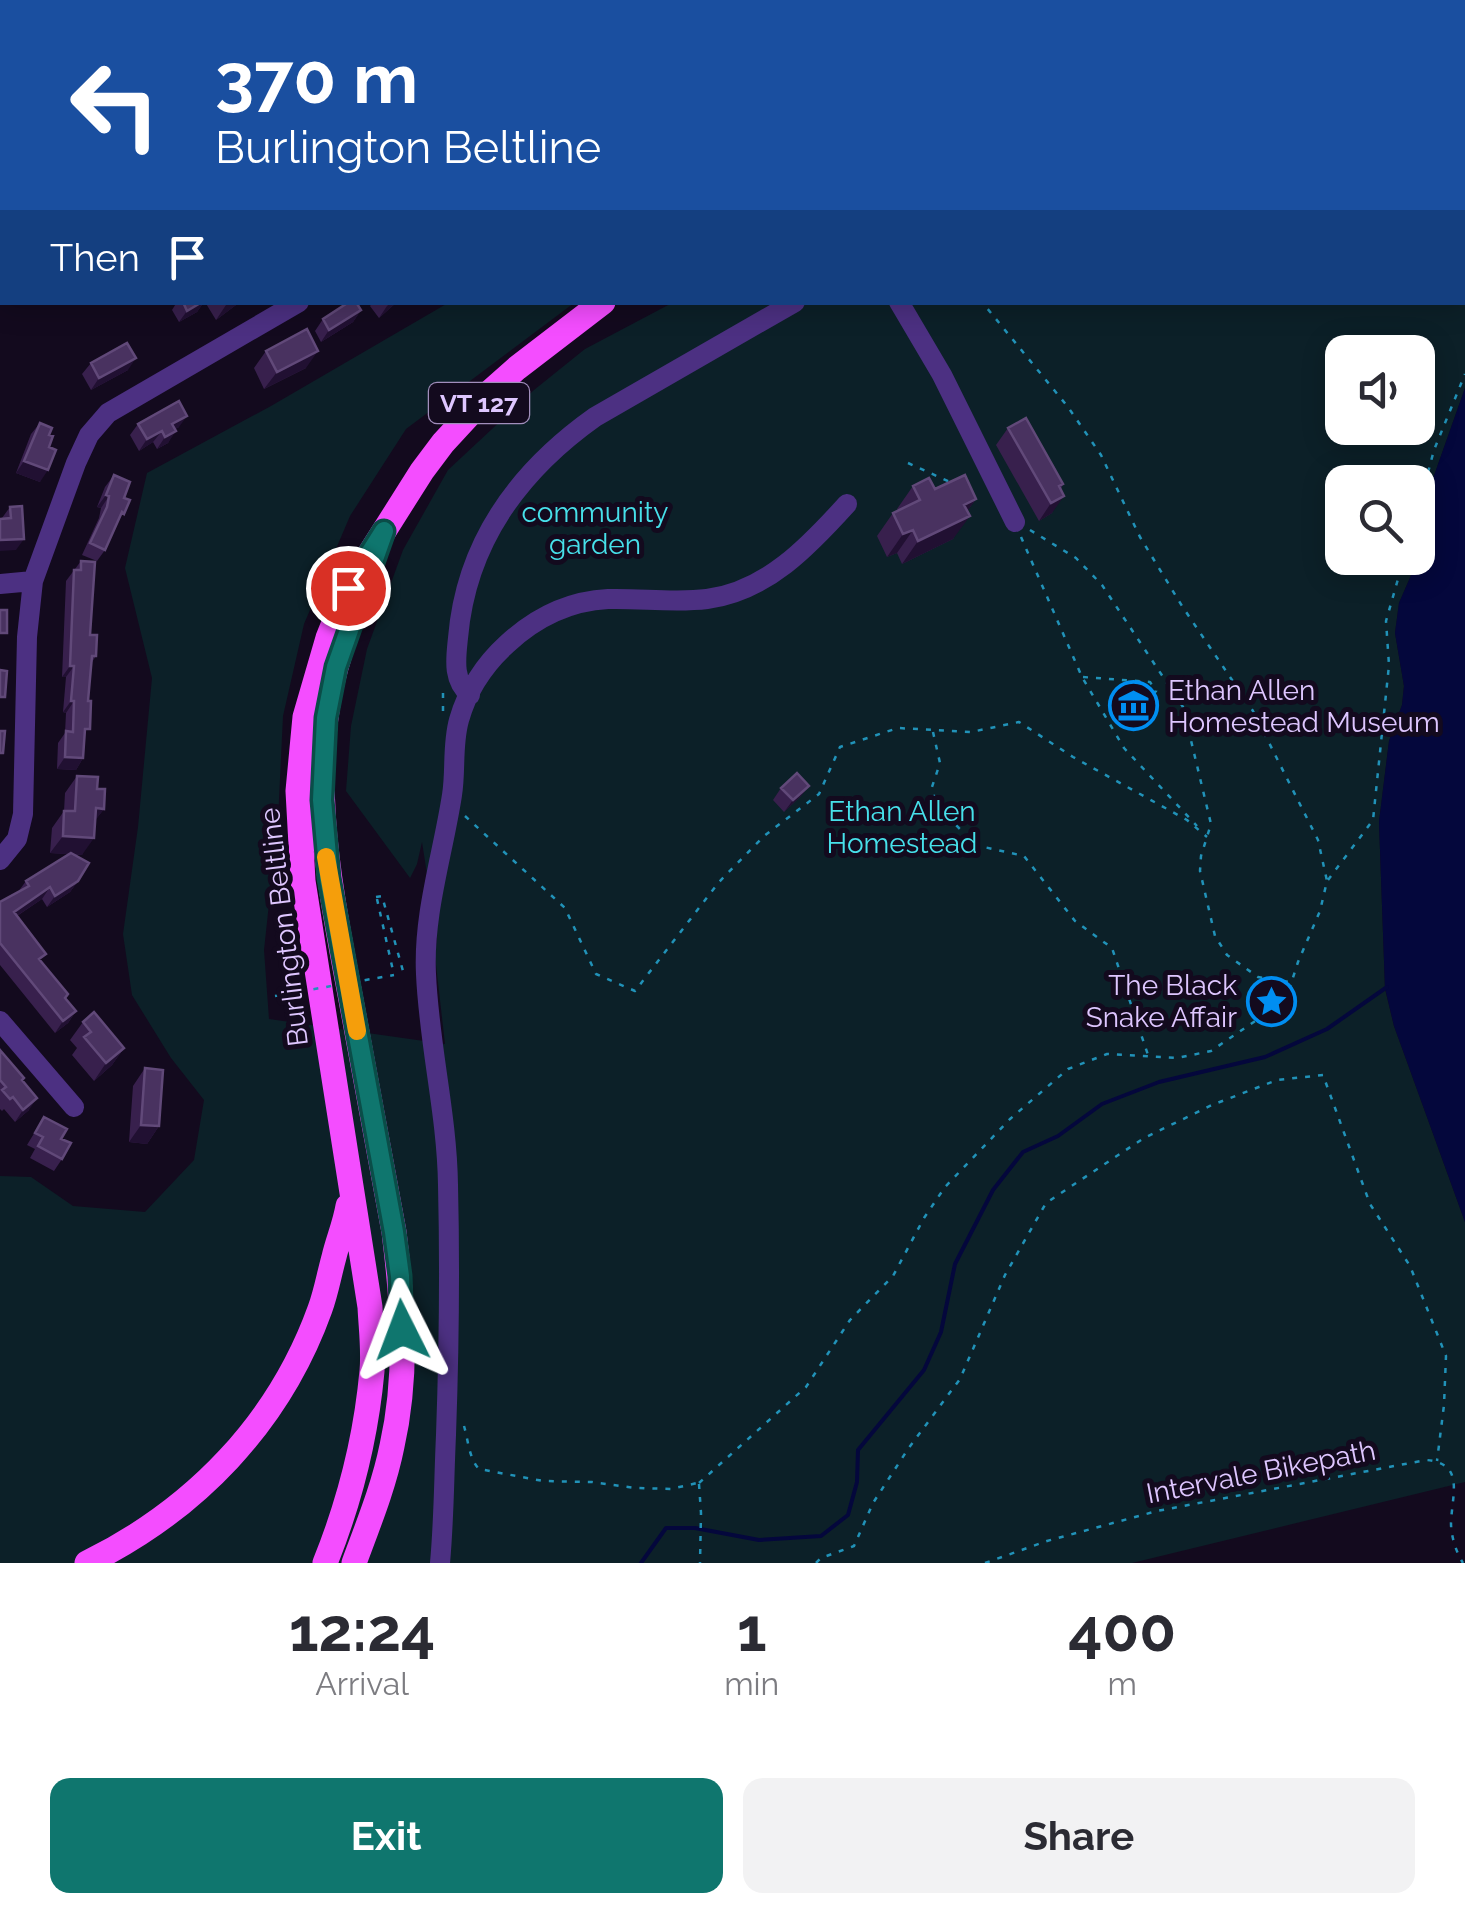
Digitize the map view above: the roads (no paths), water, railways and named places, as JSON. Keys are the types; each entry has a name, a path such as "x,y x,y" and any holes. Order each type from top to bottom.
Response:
{"main road":[{"name":"Burlington Beltline","path":"326,1563 362,1447 373,1367 370,1307 303,881 298,792 305,717 328,638 348,588 422,471 466,416 516,368 599,305"},
{"name":"Burlington Beltline","path":"354,1563 392,1447 402,1384 402,1307 394,1232 329,878 322,800 323,752 336,667 384,531"},
{"path":"88,1563 136,1536 188,1499 259,1426 310,1336 345,1224 351,1186"}],"street":[{"path":"0,860 17,839 23,814 27,637 33,581 89,436 108,412 294,305"},
{"path":"470,694 462,688 455,665 462,603 489,529 516,488 546,456 595,417 790,305"},
{"path":"901,305 932,357 1015,522"},
{"path":"440,1563 449,1316 448,1163 426,973 432,896 451,804 459,721 483,670 526,627 554,611 605,600 709,599 744,588 774,573 808,548 847,504"},
{"path":"0,584 33,581"},
{"path":"0,1021 74,1106"}],"waterway":[{"path":"641,1563 666,1528 695,1528 759,1540 821,1536 848,1515 857,1482 858,1450 924,1370 941,1332 955,1264 993,1190 1023,1152 1058,1136 1102,1104 1159,1082 1265,1057 1327,1029 1387,987"}],"place":[{"name":"Ethan Allen Homestead Museum","path":"1133,706"},
{"name":"The Black Snake Affair","path":"1272,1001"}],"park label":[{"name":"community garden","path":"595,528"},
{"name":"Ethan Allen Homestead","path":"902,827"}]}
